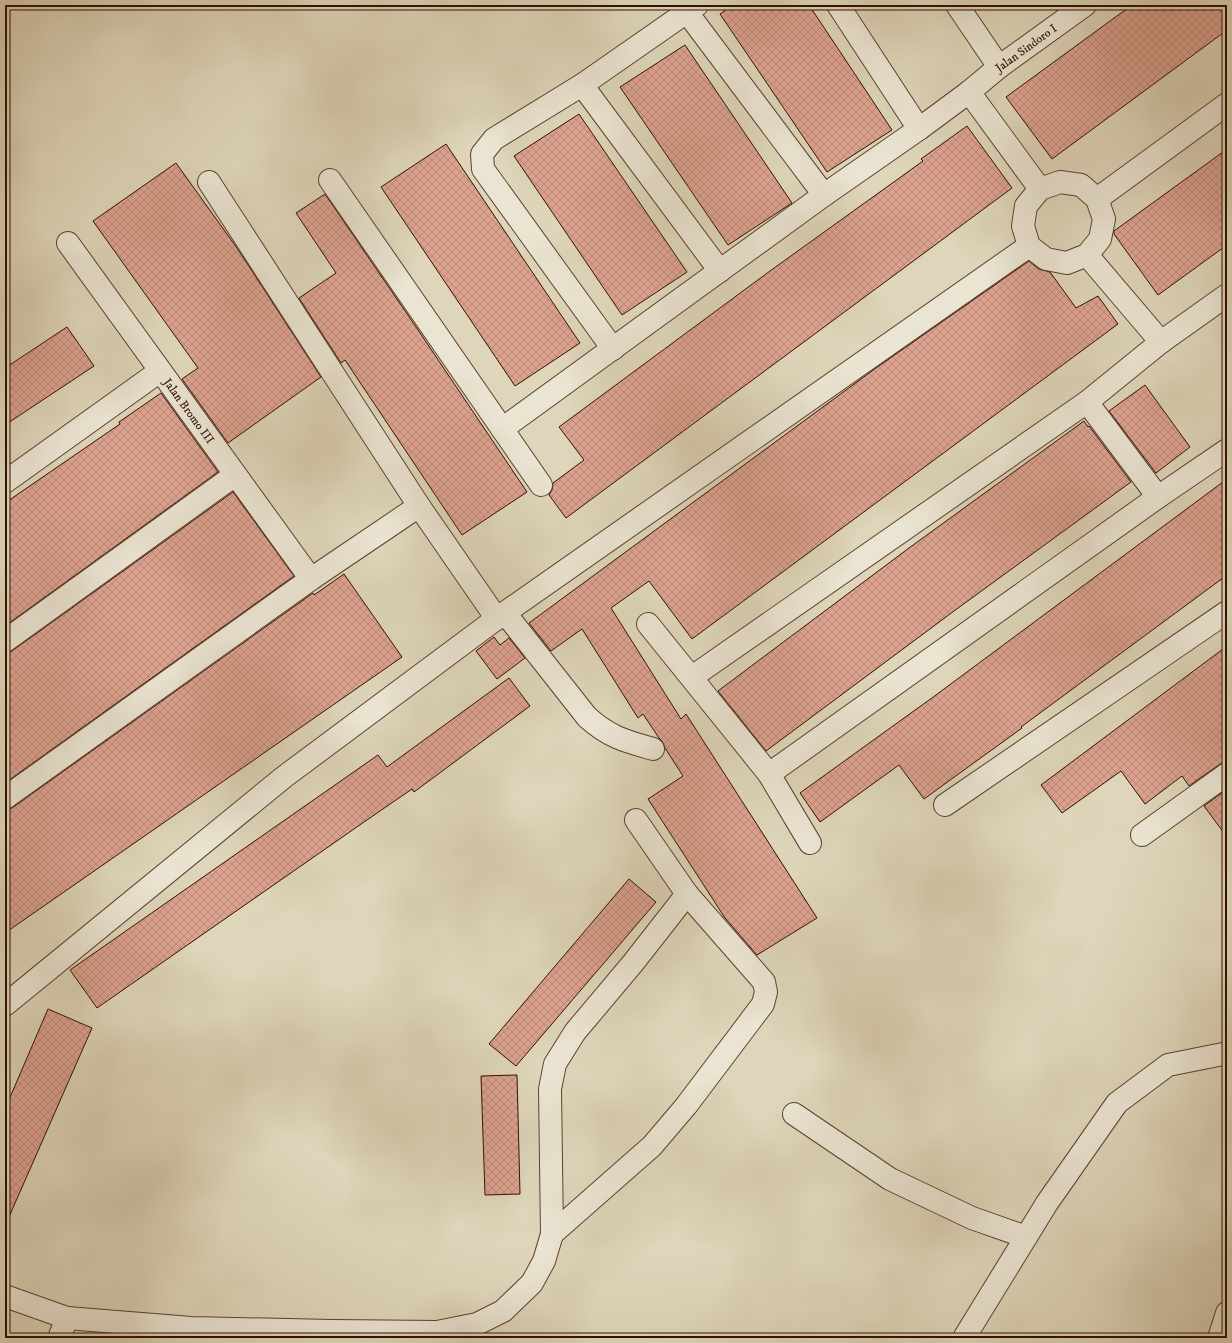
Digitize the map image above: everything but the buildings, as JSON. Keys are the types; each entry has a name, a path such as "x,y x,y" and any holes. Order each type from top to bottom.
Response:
{"street":[{"path":"838,5 919,129"},
{"path":"956,5 999,67"},
{"name":"Jalan Sindoro I","path":"502,428 824,195 919,129 969,92 999,67 1085,5"},
{"path":"613,349 483,169 482,154 494,139 582,85 691,8 824,195"},
{"path":"582,85 720,271"},
{"path":"969,92 1040,189"},
{"path":"1097,199 1227,104"},
{"path":"330,180 541,485"},
{"path":"209,182 418,506 501,616 591,720 610,735 621,740 653,749"},
{"path":"1060,182 1081,185 1097,199 1104,218 1100,239 1087,255 1067,263 1046,259 1029,246 1023,226 1026,206 1040,189 1060,182"},
{"name":"Jalan Bromo III","path":"68,243 311,579"},
{"path":"5,1005 284,777 501,616 1029,246"},
{"path":"1087,255 1162,342"},
{"path":"692,677 1087,402 1162,342 1224,304"},
{"path":"8,478 160,371"},
{"path":"1087,402 1158,497"},
{"path":"769,774 1158,497 1227,450"},
{"path":"5,641 235,475"},
{"path":"5,798 311,579 418,506"},
{"path":"945,805 1227,612"},
{"path":"648,624 769,774 810,843"},
{"path":"1142,835 1227,774"},
{"path":"552,1234 652,1146 686,1106 763,1004 766,992 764,982 687,894 636,820"},
{"path":"5,1296 67,1318 190,1333 436,1335 477,1324 503,1311 532,1283 544,1261 552,1234 550,1089 555,1064 575,1032 633,963 687,894"},
{"path":"964,1338 1047,1203 1118,1103 1168,1065 1223,1054 1227,1055"},
{"path":"794,1114 890,1179 972,1218 1026,1237"},
{"path":"1219,1338 1227,1312"},
{"path":"59,1338 67,1318"}]}
